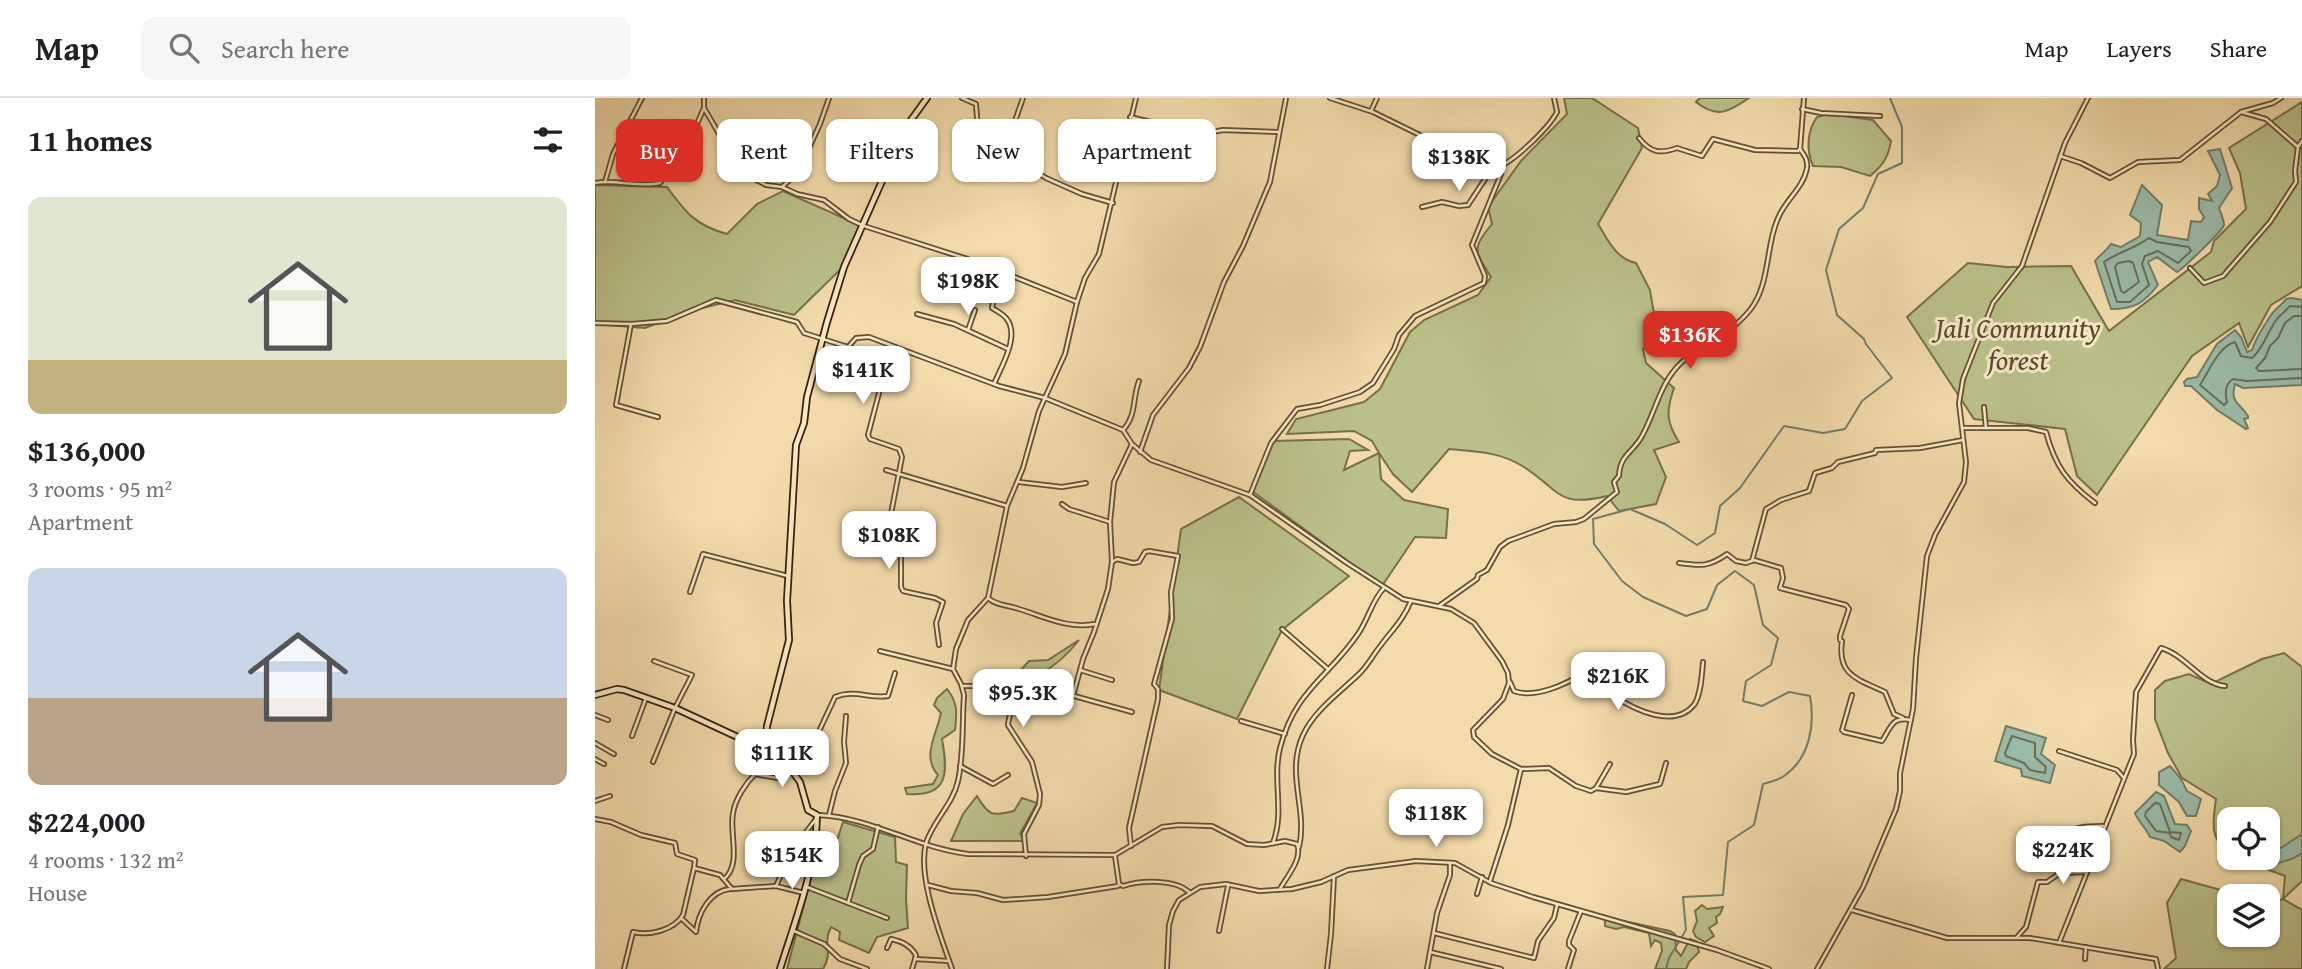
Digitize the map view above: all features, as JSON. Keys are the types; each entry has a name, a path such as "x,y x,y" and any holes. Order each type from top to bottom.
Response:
{"street":[{"path":"605,182 613,154 642,98"},
{"path":"595,183 660,183 688,144 704,108 704,98"},
{"path":"782,187 798,172 829,98"},
{"path":"595,695 617,689 675,708 757,746 763,747 766,742 767,726 789,640 788,576 796,445 804,423 807,397 841,276 906,127 927,98"},
{"path":"961,98 976,104 978,119"},
{"path":"1016,119 1023,98"},
{"path":"952,969 931,906 926,845 958,783 964,695 953,669 957,649 968,620 988,598 1007,506 1019,482 1037,416 1065,354 1085,278 1098,257 1136,98"},
{"path":"1140,452 1153,415 1189,368 1200,347 1224,280 1243,246 1270,182 1286,98"},
{"path":"1330,98 1371,111 1491,170"},
{"path":"1371,111 1377,98"},
{"path":"1422,207 1442,202 1468,205 1491,170 1500,167 1547,127 1557,112 1554,98"},
{"path":"1440,606 1477,579 1478,575 1487,569 1500,547 1509,541 1554,524 1584,519 1617,492 1614,482 1619,477 1620,464 1640,440 1663,386 1672,373 1682,362 1737,324 1752,307 1762,284 1770,243 1780,213 1804,175 1807,158 1800,149 1804,98"},
{"path":"1817,969 1852,910 1896,808 1911,720 1927,556 1935,535 1964,482 1966,462 1959,403 1963,379 1993,303 2022,266 2060,156 2088,98"},
{"path":"2060,156 2110,178 2137,162 2180,160 2241,112 2281,98"},
{"path":"704,108 717,132 749,176 766,185 824,200 849,219 864,226 999,271 1077,302"},
{"path":"1802,109 1821,113 1880,116"},
{"path":"2241,112 2266,119 2298,147"},
{"path":"1130,117 1201,134 1223,130 1278,132"},
{"path":"1639,138 1654,150 1665,153 1677,148 1702,156 1713,139 1755,150 1800,149"},
{"path":"2190,268 2204,283 2223,276 2246,252 2296,182 2298,147 2302,141"},
{"path":"1250,495 1271,443 1297,409 1348,396 1366,387 1375,379 1406,325 1415,316 1483,283 1485,276 1472,245 1501,174 1500,167"},
{"path":"1044,177 1082,194 1113,202"},
{"path":"994,384 1008,349 1011,326 1006,317 992,308 999,271"},
{"path":"595,323 667,321 716,300 797,322 804,333 857,351 854,372 857,378 879,389 868,435 870,439 899,449 902,457 888,528 901,549 902,591 935,598 943,603 936,623 939,645"},
{"path":"968,330 975,310"},
{"path":"917,314 968,330 1008,349"},
{"path":"631,324 616,405 658,417"},
{"path":"848,346 856,338 869,337 994,384 1045,398 1123,430 1140,452 1161,464 1250,495 1296,529 1403,599 1451,609 1474,623 1502,661 1514,691 1531,695 1587,672 1615,697 1663,718 1671,718 1693,705 1698,693 1703,662"},
{"path":"1123,430 1134,412 1139,381"},
{"path":"1985,407 1987,429"},
{"path":"1962,428 2028,428 2046,432 2052,452 2069,483 2095,503"},
{"path":"1752,561 1766,509 1780,500 1809,491 1815,474 1832,468 1838,462 1875,453 1876,450 1920,448 1963,440"},
{"path":"1073,696 1108,589 1112,562 1110,522 1114,482 1132,444"},
{"path":"886,470 1007,506"},
{"path":"1019,482 1062,487 1086,483"},
{"path":"1062,504 1069,509 1110,522"},
{"path":"1112,562 1117,559 1139,562 1149,551 1178,556 1171,592 1172,619 1154,684 1158,689 1158,699 1129,828 1131,846"},
{"path":"690,592 703,554 788,576"},
{"path":"1679,562 1705,565 1719,561 1727,554 1736,561 1752,561 1781,568 1783,578 1780,588 1846,606 1849,609 1848,616 1839,640 1842,641 1841,662 1849,674 1885,692 1894,714 1911,720"},
{"path":"1273,843 1280,821 1277,774 1280,746 1298,703 1344,654 1385,587"},
{"path":"988,598 996,604 1057,622 1096,624"},
{"path":"1280,889 1292,870 1299,847 1300,811 1295,771 1304,733 1330,701 1363,670 1401,622 1412,600"},
{"path":"1282,629 1328,669"},
{"path":"2059,943 2134,754 2136,692 2161,648 2181,658 2215,685 2225,686"},
{"path":"880,651 953,669"},
{"path":"653,762 692,675 654,661"},
{"path":"1080,670 1112,680"},
{"path":"724,879 730,874 732,865 733,811 755,774 777,778 788,764 814,742 835,697 855,692 888,696 895,673"},
{"path":"1508,679 1508,689 1503,699 1473,730 1474,737 1492,754 1521,769 1549,768 1591,791 1596,788 1609,764"},
{"path":"1026,856 1024,834 1039,805 1040,794 1032,762 1008,725 1017,689 1023,684 1132,712"},
{"path":"962,686 974,686 999,698"},
{"path":"1852,695 1842,730 1844,732 1882,741 1891,723 1903,718"},
{"path":"632,736 646,698"},
{"path":"595,715 608,720"},
{"path":"829,815 846,763 846,716"},
{"path":"1241,721 1285,734"},
{"path":"766,742 788,764 800,782 808,810 816,817 818,828 806,890 780,969"},
{"path":"595,743 614,754"},
{"path":"2059,751 2117,770 2124,780"},
{"path":"595,759 604,765"},
{"path":"1596,788 1626,792 1660,785 1666,763"},
{"path":"960,766 993,784 1008,775"},
{"path":"1490,881 1509,825 1521,769"},
{"path":"595,802 610,796"},
{"path":"776,886 793,849 816,817 829,815 878,827 946,852 968,855 1115,855 1162,827 1179,825 1212,826 1247,844 1290,841 1299,847"},
{"path":"595,819 611,821 642,835 675,843 677,854 695,860 681,918 676,923 652,933 633,932 624,969"},
{"path":"2060,873 2065,835 2071,829 2105,826"},
{"path":"848,903 859,865 863,856 873,849 878,827"},
{"path":"1115,855 1119,884"},
{"path":"1167,969 1171,918 1179,901 1189,892 1201,887 1226,884 1259,891 1307,887 1347,870 1400,862 1432,861 1464,866 1490,881 1557,904 1717,950 1769,969"},
{"path":"1427,969 1440,903 1450,875 1450,863"},
{"path":"694,868 724,879 731,888"},
{"path":"2017,937 2026,928 2038,882 2047,881 2060,873 2087,872"},
{"path":"1327,969 1332,934 1333,876"},
{"path":"1477,894 1482,877"},
{"path":"928,885 1003,900 1048,897 1136,882 1164,884 1184,888 1189,892"},
{"path":"1219,931 1229,886 1226,884"},
{"path":"681,918 696,932 703,905 725,889 776,886 806,890 887,918"},
{"path":"1434,933 1534,958 1538,941 1554,918 1557,904"},
{"path":"1852,910 1947,938 2017,937 2059,943 2156,959 2158,969"},
{"path":"1568,969 1574,950 1569,941 1581,911"},
{"path":"793,931 824,944 840,959 867,969"},
{"path":"887,948 891,939 913,948 916,955 912,969"},
{"path":"2085,959 2086,947"},
{"path":"1430,952 1501,969"},
{"path":"915,959 949,961"}],"green space":[{"path":"1564,98 1592,98 1638,128 1642,148 1598,224 1618,253 1636,263 1650,290 1658,337 1643,349 1646,363 1674,388 1669,416 1679,442 1654,450 1666,477 1656,504 1619,511 1607,496 1578,500 1569,498 1506,458 1488,453 1449,449 1412,492 1393,474 1372,441 1354,431 1287,434 1296,419 1364,402 1380,389 1410,332 1424,320 1478,295 1491,277 1478,250 1481,239 1492,224 1488,207 1521,161 1567,114"},
{"path":"1700,98 1749,98 1729,110 1717,112 1710,111 1696,102"},
{"name":"Jali Community forest","path":"2302,102 2302,286 2271,305 2248,347 2239,323 2192,356 2097,495 2077,476 2065,429 1974,419 1907,317 1968,263 2007,267 2071,266 2109,331 2211,252 2214,241 2246,209 2240,173 2229,148"},
{"path":"1829,114 1873,120 1891,141 1884,161 1870,176 1841,167 1813,166 1809,134 1817,117"},
{"path":"595,185 667,187 692,217 707,227 727,234 757,204 783,191 864,227 848,262 794,315 735,300 690,311 645,328 595,324"},
{"path":"1349,439 1368,450 1350,451 1344,470 1379,453 1381,479 1404,500 1448,509 1446,538 1415,537 1382,586 1252,491 1273,441"},
{"path":"1239,497 1349,576 1282,630 1237,719 1159,690 1181,529"},
{"path":"1079,640 1051,667 1018,682 1010,702 1006,698 1007,685 1029,661 1048,660"},
{"path":"2284,653 2302,667 2302,881 2283,899 2285,876 2269,870 2280,870 2280,807 2217,807 2217,840 2214,829 2216,799 2182,778 2168,753 2155,719 2155,690 2165,681 2189,674 2211,684 2262,659"},
{"path":"947,689 955,703 956,718 955,730 942,739 945,762 943,780 931,791 907,794 905,788 933,784 938,775 933,768 930,753 941,713 934,705"},
{"path":"977,796 988,811 995,814 1014,811 1022,798 1037,803 1020,834 1025,841 951,841 963,814"},
{"path":"843,822 895,837 896,862 907,865 908,928 877,937 869,953 839,940 840,932 831,927 827,938 828,957 823,969 787,969 816,859 832,856"},
{"path":"2181,879 2217,889 2217,947 2280,947 2280,900 2283,899 2302,910 2302,969 2164,969 2176,958 2167,903"},
{"path":"1702,905 1707,909 1723,907 1716,917 1717,923 1709,928 1714,936 1705,942 1696,937 1693,931 1697,921 1695,911"},
{"path":"1605,917 1670,931 1675,934 1676,950 1681,956 1690,939 1696,941 1699,952 1686,969 1655,969 1662,951 1661,943 1655,940 1651,946 1649,933 1605,926"}],"water":[{"path":"2220,149 2232,188 2219,208 2224,223 2222,228 2177,272 2157,257 2148,262 2158,285 2148,297 2137,304 2111,309 2095,261 2111,244 2121,247 2140,236 2141,223 2130,215 2142,185 2162,205 2157,235 2188,240 2191,221 2201,222 2204,217 2199,209 2199,198 2212,201 2208,194 2217,186 2220,175 2208,151"},
{"path":"2286,299 2302,300 2302,385 2243,388 2235,384 2236,402 2248,416 2244,419 2248,428 2246,429 2217,410 2191,386 2185,386 2184,382 2197,377 2217,344 2235,330 2247,352 2252,350 2271,315"},
{"path":"2006,726 2046,738 2041,754 2055,765 2050,783 2022,776 2021,769 1995,761"},
{"path":"2170,766 2187,791 2201,799 2196,816 2187,816 2179,802 2159,785 2159,772"},
{"path":"2156,792 2164,796 2175,824 2187,825 2191,831 2180,852 2164,841 2150,837 2136,816 2135,813"},
{"path":"2302,834 2302,853 2280,862 2281,848"}],"waterway":[{"path":"1666,969 1669,958 1686,930 1683,897 1723,895 1728,842 1754,825 1763,784 1784,776 1800,760 1811,729 1810,696 1789,692 1762,706 1743,701 1746,681 1771,665 1778,638 1763,625 1754,585 1735,571 1717,585 1707,609 1686,616 1643,597 1622,581 1594,544 1593,519 1630,509 1665,524 1697,545 1715,533 1720,506 1740,488 1784,426 1823,433 1845,429 1862,401 1892,378 1864,339 1837,315 1826,270 1839,229 1863,208 1878,174 1902,163 1902,127 1890,98"}]}
